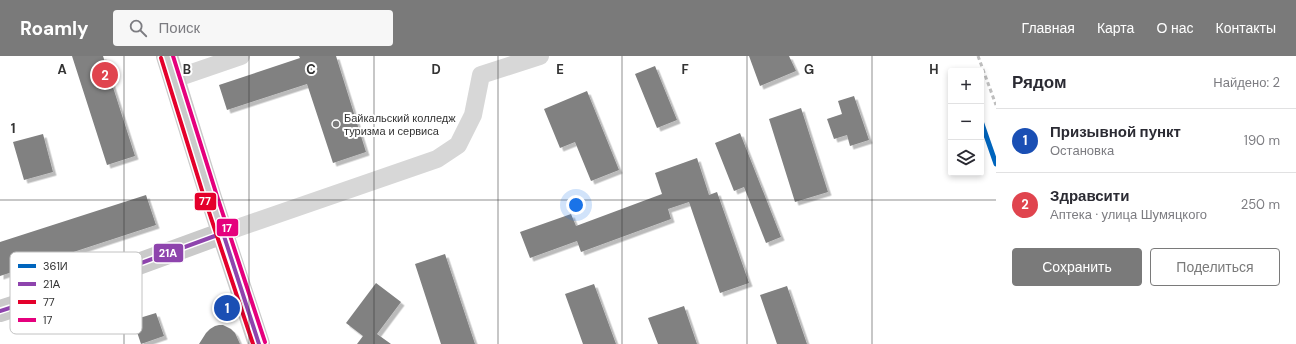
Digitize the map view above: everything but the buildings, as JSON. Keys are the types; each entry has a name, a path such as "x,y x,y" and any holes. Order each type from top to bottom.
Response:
{"main road":[{"path":"167,56 222,233 259,344"},
{"path":"142,263 222,233"},
{"path":"0,311 10,308"}],"street":[{"path":"174,78 241,56"},
{"path":"222,233 438,159 458,145 473,115 481,75 540,56"}],"railway":[{"path":"978,56 996,105"}],"transit line":[{"name":"17","path":"173,56 265,342"},
{"name":"77","path":"161,58 205,200 253,344"},
{"name":"361И","path":"984,130 996,164"},
{"name":"21А","path":"223,233 259,344"},
{"name":"21А","path":"142,263 223,233"},
{"name":"21А","path":"0,311 10,308"}],"place":[{"name":"Здравсити","path":"105,75"},
{"name":"Байкальский колледж туризма и сервиса","path":"336,124"},
{"name":"Призывной пункт","path":"227,308"}]}
